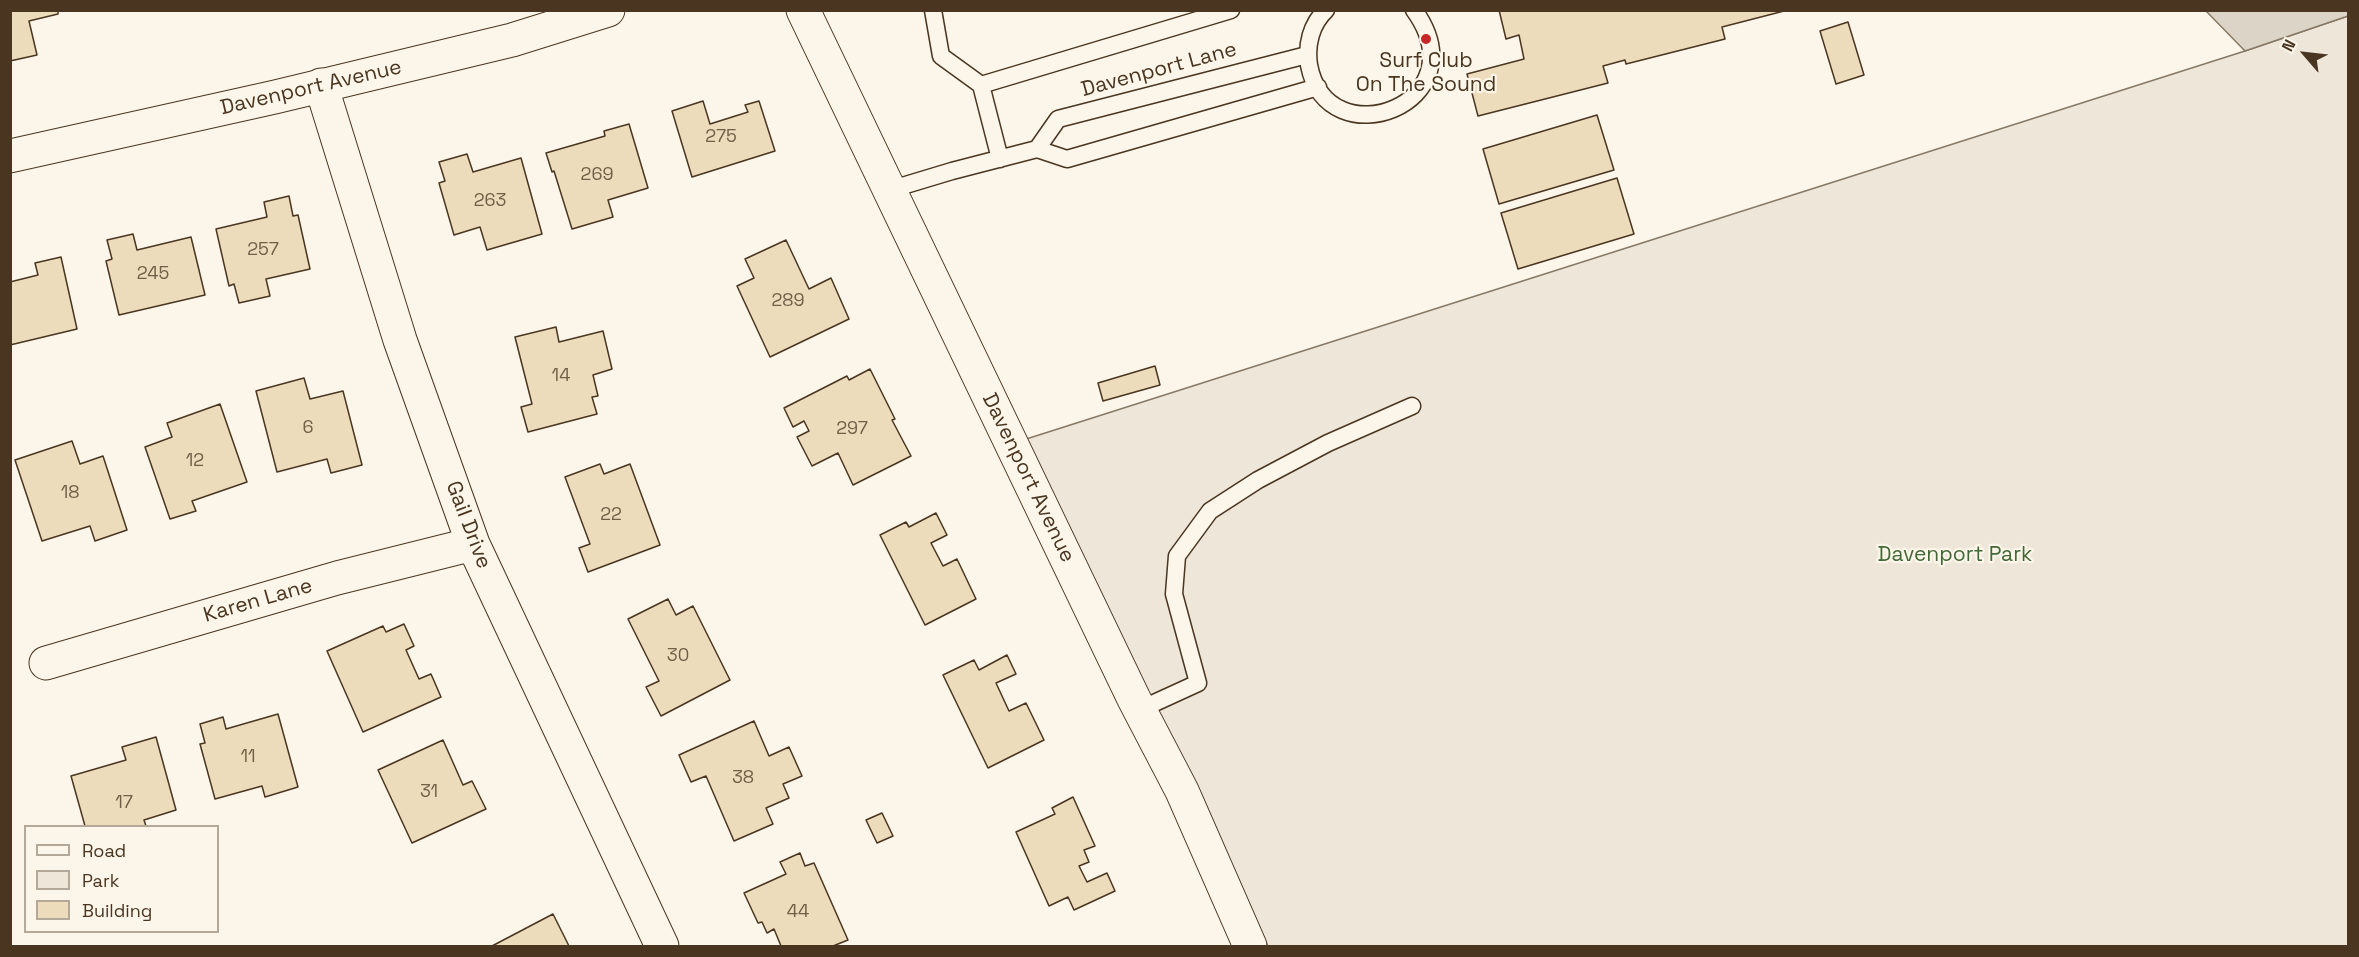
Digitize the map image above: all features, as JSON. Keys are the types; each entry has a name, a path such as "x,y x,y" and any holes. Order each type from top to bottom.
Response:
{"street":[{"name":"Davenport Avenue","path":"10,156 512,40 608,10"},
{"name":"Davenport Avenue","path":"803,10 1139,710 1182,792 1250,946"},
{"name":"Gail Drive","path":"321,85 400,340 473,544 662,946"},
{"name":"Karen Lane","path":"46,663 337,578 473,544"}],"lane":[{"path":"933,10 941,56 981,85 1000,159"},
{"path":"981,85 1231,10"},
{"path":"1326,11 1320,16 1311,34 1307,55 1311,72 1318,87 1332,103 1350,112 1371,116 1391,112 1409,101 1422,86 1430,66 1431,45 1425,26 1414,10"},
{"name":"Davenport Lane","path":"1036,149 1058,119 1307,55"},
{"path":"890,190 1036,149 1067,159 1318,87"},
{"path":"1139,710 1198,683 1174,594 1177,556 1210,512 1258,480 1328,443 1412,406"}],"green space":[{"name":"Davenport Park","path":"2348,16 2348,946 1268,946 1020,441 2245,51"}],"shaded area":[{"path":"2348,10 2348,16 2245,51 2206,11"}],"building":[{"path":"10,10 58,10 58,14 29,21 37,55 10,61"},
{"path":"1499,10 1788,10 1722,27 1725,39 1626,64 1625,60 1603,66 1608,83 1478,116 1467,74 1524,59 1519,35 1506,39"},
{"path":"1848,22 1864,75 1836,84 1820,31"},
{"path":"703,101 710,124 748,112 745,105 759,101 775,151 692,177 672,111"},
{"path":"1597,115 1614,170 1499,204 1483,149"},
{"path":"629,124 648,188 608,200 613,217 572,229 546,153 605,136 604,131"},
{"path":"467,154 473,172 521,158 542,234 487,250 480,227 454,235 439,183 445,181 439,162"},
{"path":"1617,178 1634,234 1518,269 1501,213"},
{"path":"289,196 293,216 298,215 310,269 266,279 270,296 239,303 234,284 229,286 216,229 267,217 264,202"},
{"path":"133,234 137,250 191,237 205,295 119,315 106,261 112,259 107,240"},
{"path":"786,240 809,289 831,278 849,319 770,357 737,286 754,278 745,259"},
{"path":"61,257 77,329 10,345 10,282 38,275 35,263"},
{"path":"556,327 559,342 603,331 612,369 593,375 598,396 592,397 597,414 528,432 521,407 532,404 515,337"},
{"path":"1155,366 1160,385 1103,401 1098,383"},
{"path":"870,369 895,419 892,420 911,456 853,485 838,453 812,466 797,437 809,431 804,421 793,427 784,408 847,376 849,380"},
{"path":"304,378 310,399 343,391 362,465 331,473 327,459 277,472 256,391"},
{"path":"220,404 247,482 192,501 196,511 170,519 145,447 172,437 167,423"},
{"path":"72,441 80,464 103,456 127,530 95,541 90,526 42,541 15,460"},
{"path":"600,464 604,474 630,464 660,545 588,572 579,548 590,544 565,477"},
{"path":"936,513 947,535 931,543 943,566 957,559 976,599 925,625 880,535 906,522 909,527"},
{"path":"668,599 676,615 693,606 730,680 661,716 646,687 659,681 628,619"},
{"path":"404,624 414,646 406,650 419,679 431,674 441,697 363,732 327,651 383,626 386,632"},
{"path":"1007,655 1016,674 996,683 1009,711 1026,703 1044,740 988,768 943,675 974,660 979,670"},
{"path":"278,714 298,787 265,797 262,786 215,799 200,744 205,743 200,724 223,717 226,729"},
{"path":"754,721 769,756 789,747 802,776 783,784 789,798 766,808 773,824 734,841 706,776 691,782 679,755"},
{"path":"156,737 176,810 144,820 146,825 85,825 71,776 126,760 122,747"},
{"path":"443,740 463,785 472,781 486,809 412,843 378,770"},
{"path":"1073,797 1095,846 1084,850 1089,862 1079,866 1087,882 1107,873 1115,891 1074,910 1068,897 1049,906 1016,832 1055,814 1052,808"},
{"path":"882,813 893,836 877,843 866,820"},
{"path":"800,853 805,866 814,863 848,940 833,946 781,946 774,929 767,933 762,922 758,923 744,893 786,874 780,862"},
{"path":"553,914 569,946 492,946"}],"place":[{"name":"Surf Club On The Sound","path":"1426,39"}]}
